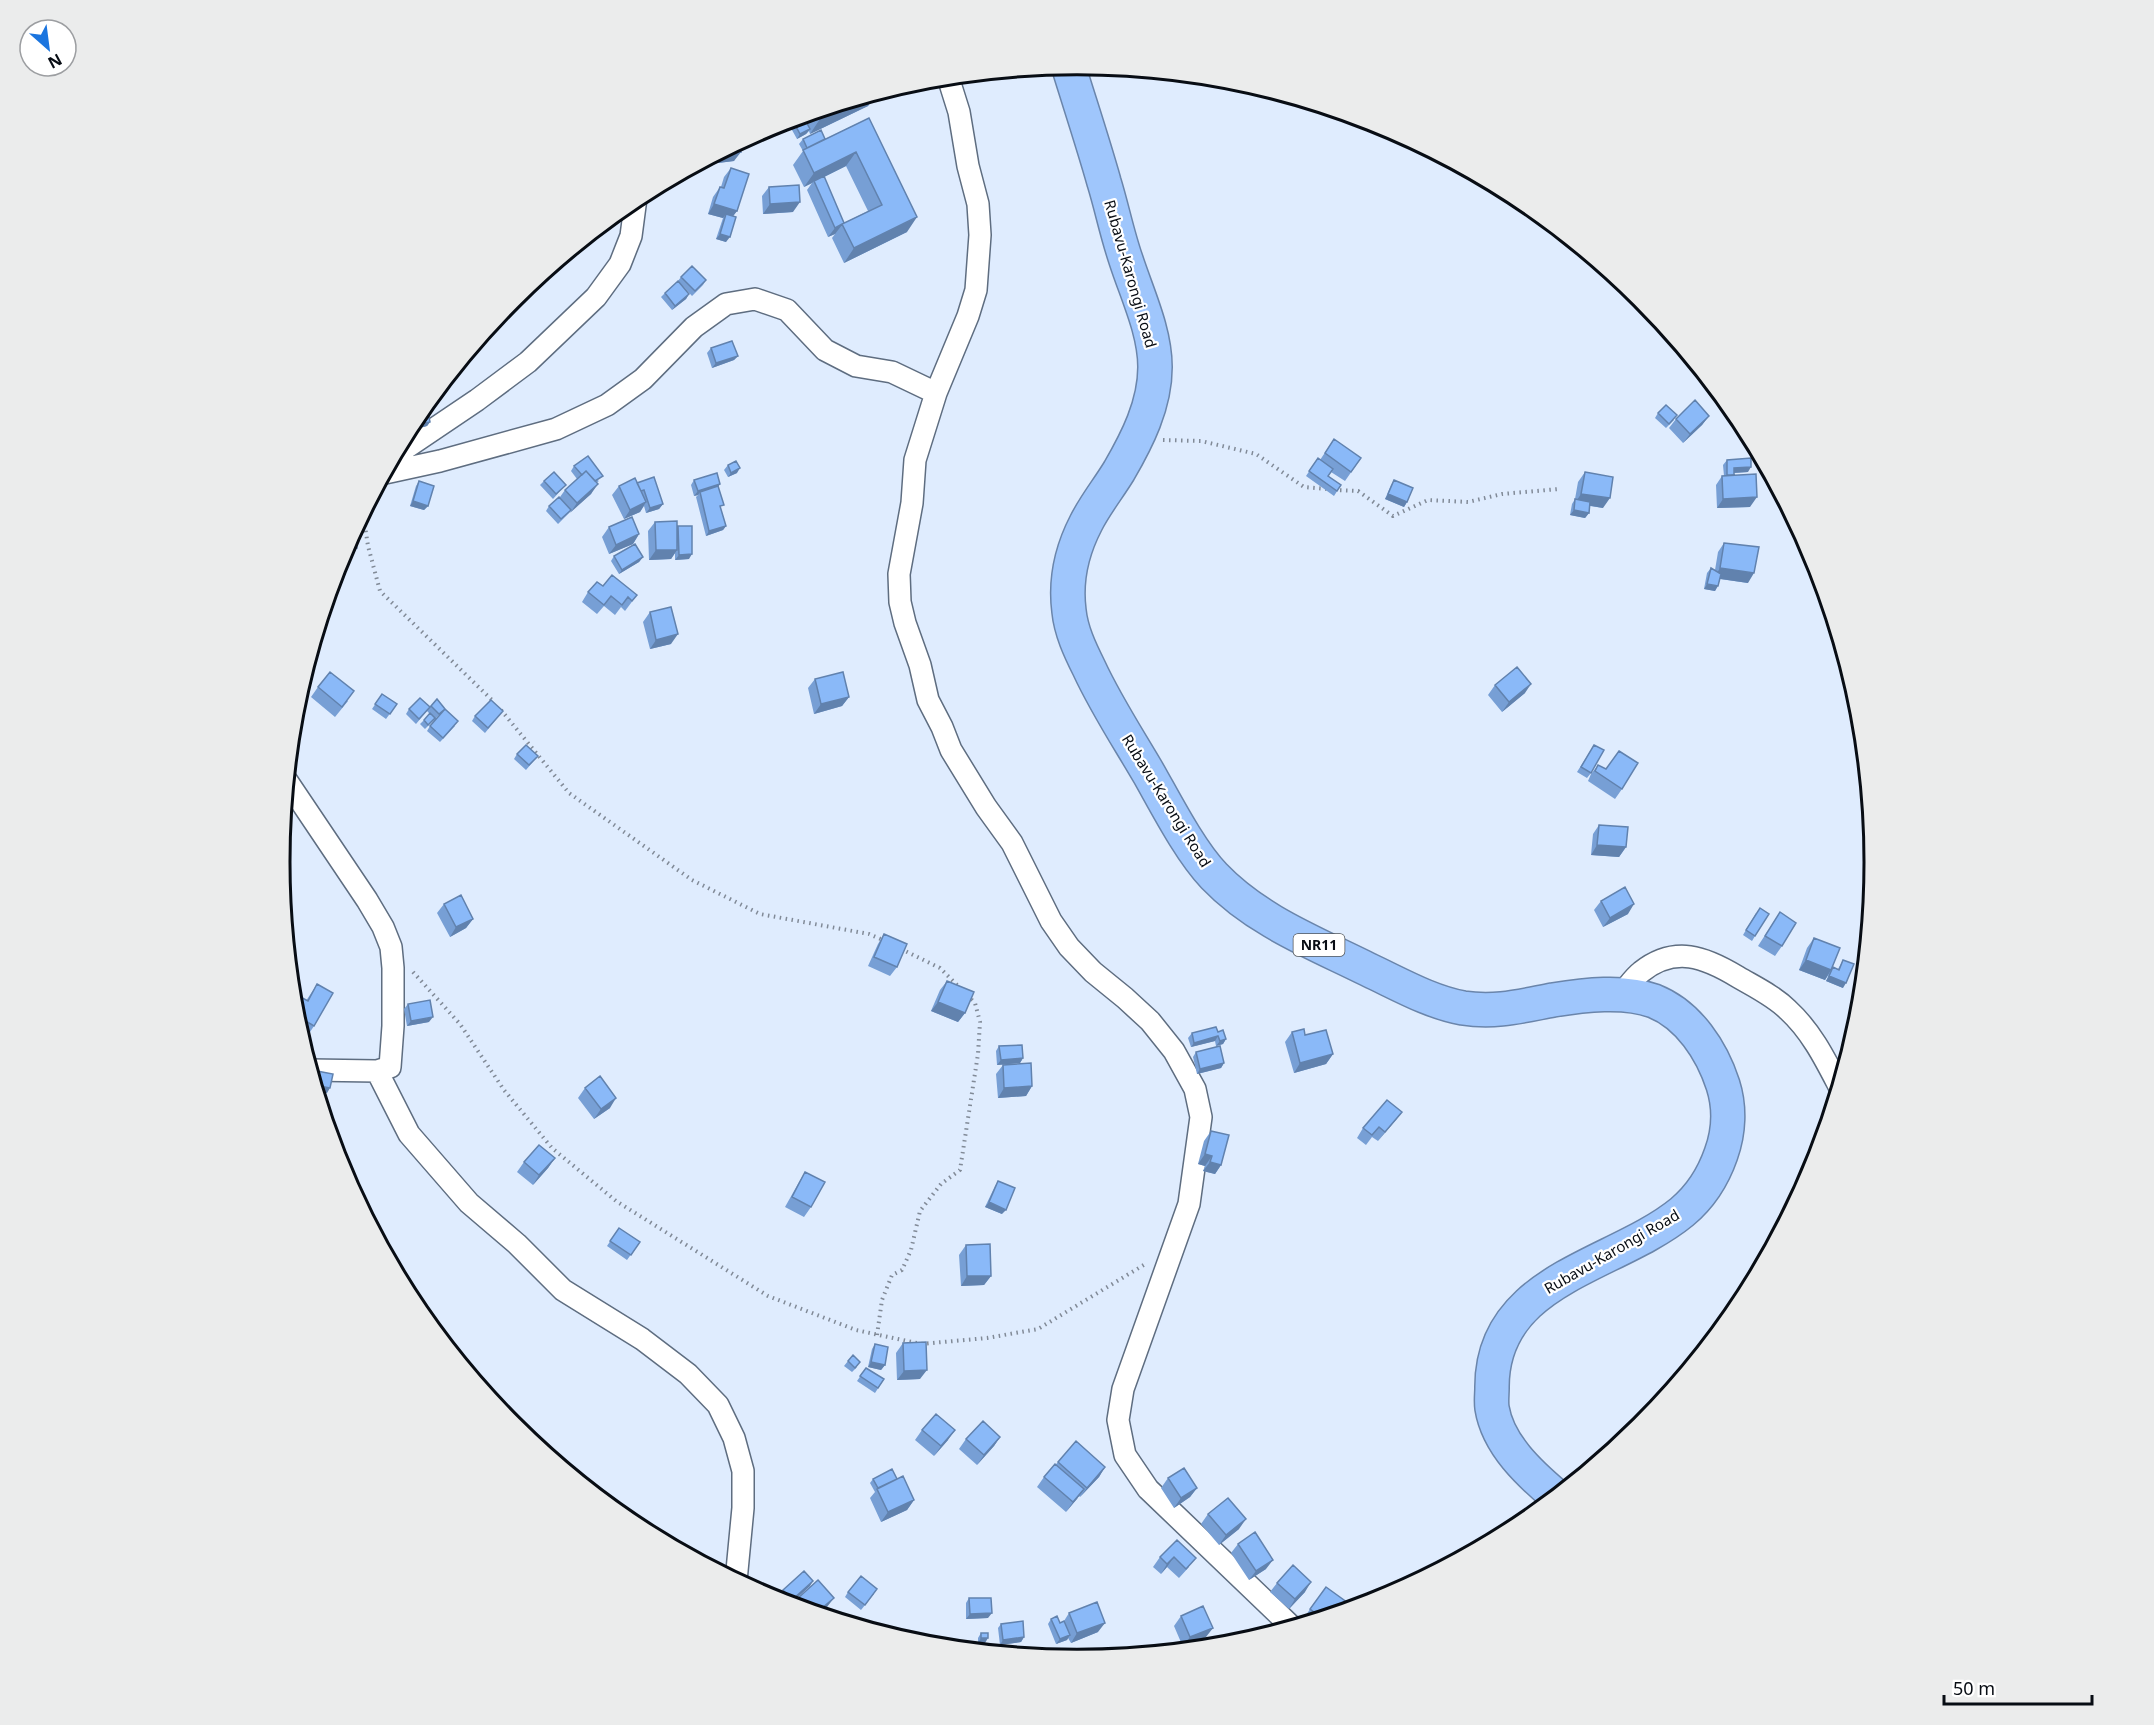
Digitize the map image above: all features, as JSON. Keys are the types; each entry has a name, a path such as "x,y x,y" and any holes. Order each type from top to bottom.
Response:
{"highway":[{"name":"Rubavu-Karongi Road","path":"1071,75 1151,342 1155,364 1151,401 1136,439 1087,520 1072,556 1068,582 1069,614 1076,640 1112,715 1212,875 1273,923 1425,997 1456,1007 1490,1011 1555,1000 1620,996 1655,1002 1677,1016 1707,1046 1724,1087 1728,1125 1724,1148 1711,1179 1684,1210 1659,1228 1581,1268 1549,1287 1520,1310 1494,1356 1492,1408 1500,1431 1514,1455 1550,1491"}],"street":[{"path":"951,86 959,112 968,166 978,204 980,235 976,290 968,316 936,393 915,460 912,503 899,574 900,602 920,665 928,700 951,750 974,789 1012,843 1051,921 1069,947 1093,972 1150,1021 1174,1051 1195,1089 1201,1117 1189,1204 1123,1389 1118,1420 1125,1455 1157,1498 1286,1621"},
{"path":"409,446 528,362 596,297 620,264 631,237 634,211"},
{"path":"394,471 440,461 556,429 607,405 643,379 694,327 726,304 755,299 787,310 825,350 856,366 892,372 936,393"},
{"path":"293,788 383,927 391,947 393,968 390,1067 377,1071 317,1070"},
{"path":"1620,996 1640,972 1657,962 1676,956 1712,961 1788,1009 1819,1048 1835,1078"},
{"path":"377,1071 409,1134 469,1203 517,1244 563,1290 660,1353 688,1374 718,1405 734,1438 743,1472 737,1572"}],"path":[{"path":"1136,439 1201,441 1256,454 1304,487 1358,491 1393,516 1428,500 1468,502 1502,494 1559,489"},
{"path":"365,527 380,591 503,712 569,793 692,880 760,914 869,934 890,944"},
{"path":"391,947 460,1024 504,1090 552,1148 616,1201 768,1296 856,1330 921,1344 987,1338 1038,1329 1174,1246"},
{"path":"900,948 940,968 961,989"},
{"path":"877,1335 882,1300 892,1275 902,1270 920,1211 941,1184 960,1170 978,1054 980,1022 975,1003 968,996"}],"building":[{"path":"869,118 917,217 854,248 842,224 882,205 856,152 814,173 803,150"},
{"path":"807,123 810,129 800,134 796,127"},
{"path":"821,130 825,139 807,148 803,139"},
{"path":"731,168 749,174 737,211 714,204 720,187 724,188"},
{"path":"824,176 844,223 835,228 814,181"},
{"path":"799,185 800,202 770,204 769,187"},
{"path":"726,214 736,217 730,237 720,234"},
{"path":"692,266 706,280 695,291 681,277"},
{"path":"678,281 689,294 675,306 665,293"},
{"path":"732,341 738,356 716,363 711,348"},
{"path":"1695,400 1709,416 1690,434 1676,419"},
{"path":"1666,405 1677,415 1669,424 1658,413"},
{"path":"429,416 430,422 423,423"},
{"path":"1334,439 1361,458 1351,472 1325,453"},
{"path":"588,456 603,476 595,481 586,471 582,475 574,466"},
{"path":"1318,458 1333,469 1328,476 1341,485 1337,491 1309,471"},
{"path":"1751,458 1751,467 1734,468 1734,475 1727,475 1727,460"},
{"path":"736,461 740,468 731,473 728,465"},
{"path":"586,471 598,484 577,503 565,490"},
{"path":"554,472 566,485 556,494 544,481"},
{"path":"1585,472 1613,477 1610,498 1581,494"},
{"path":"717,473 720,484 698,491 694,480"},
{"path":"1756,474 1757,497 1723,499 1722,476"},
{"path":"654,477 663,504 650,508 644,490 641,491 637,483"},
{"path":"635,478 646,502 630,510 619,486"},
{"path":"1394,480 1413,488 1407,502 1388,494"},
{"path":"419,481 434,486 428,506 413,501"},
{"path":"718,486 724,505 720,506 726,526 709,531 700,492"},
{"path":"559,497 571,510 561,519 549,506"},
{"path":"1575,499 1590,502 1589,513 1574,510"},
{"path":"632,517 639,534 616,545 609,527"},
{"path":"677,521 677,550 656,550 655,522"},
{"path":"678,526 692,526 692,554 679,555"},
{"path":"1724,543 1759,547 1754,573 1720,568"},
{"path":"635,544 643,557 622,570 614,556"},
{"path":"1711,568 1721,574 1718,586 1707,584"},
{"path":"612,575 637,595 632,601 628,597 622,605 611,596 604,605 588,592 597,582 603,586"},
{"path":"671,607 678,634 656,640 650,612"},
{"path":"1517,667 1531,684 1509,702 1495,685"},
{"path":"330,672 354,691 342,707 318,687"},
{"path":"843,672 849,697 821,704 815,679"},
{"path":"382,694 397,704 390,714 375,704"},
{"path":"420,698 430,707 419,719 409,709"},
{"path":"437,699 445,709 439,714 431,706"},
{"path":"491,700 503,711 488,728 475,716"},
{"path":"445,709 458,721 443,738 430,726"},
{"path":"430,713 435,718 428,725 424,720"},
{"path":"526,745 538,756 529,765 517,754"},
{"path":"1594,745 1604,750 1591,773 1581,767"},
{"path":"1619,751 1638,763 1622,789 1595,771 1598,765 1606,769"},
{"path":"1599,825 1628,827 1626,847 1597,845"},
{"path":"1625,887 1634,904 1610,918 1601,901"},
{"path":"461,895 473,919 456,927 444,904"},
{"path":"1760,908 1769,914 1755,936 1746,930"},
{"path":"1780,912 1796,923 1782,946 1765,936"},
{"path":"884,934 907,944 897,967 874,957"},
{"path":"1814,938 1840,948 1831,970 1806,960"},
{"path":"1843,960 1854,964 1846,983 1829,976 1833,967 1839,970"},
{"path":"947,981 974,992 965,1013 938,1002"},
{"path":"317,984 333,993 314,1026 306,1021 302,998 308,1001"},
{"path":"430,1000 433,1017 411,1021 408,1004"},
{"path":"1216,1027 1218,1032 1223,1030 1226,1039 1220,1041 1218,1036 1194,1043 1192,1033"},
{"path":"1304,1029 1305,1035 1326,1030 1333,1054 1300,1063 1292,1032"},
{"path":"1022,1045 1023,1058 1001,1060 999,1046"},
{"path":"1220,1046 1224,1063 1200,1069 1196,1052"},
{"path":"1031,1063 1032,1086 1004,1088 1003,1065"},
{"path":"318,1071 333,1074 330,1088 322,1087"},
{"path":"600,1076 616,1098 601,1109 585,1088"},
{"path":"1387,1100 1402,1112 1385,1132 1379,1127 1372,1135 1363,1128"},
{"path":"1211,1131 1229,1135 1221,1165 1210,1162 1212,1156 1205,1154"},
{"path":"539,1145 555,1158 539,1175 524,1162"},
{"path":"805,1172 825,1182 811,1207 792,1197"},
{"path":"998,1181 1015,1188 1006,1210 989,1202"},
{"path":"619,1228 640,1242 631,1255 610,1241"},
{"path":"990,1244 991,1276 967,1276 966,1245"},
{"path":"926,1342 927,1370 904,1371 903,1343"},
{"path":"875,1344 888,1347 885,1365 871,1362"},
{"path":"853,1355 860,1362 855,1368 848,1361"},
{"path":"866,1368 884,1379 878,1388 860,1376"},
{"path":"936,1414 955,1430 941,1446 922,1430"},
{"path":"983,1421 1000,1437 984,1455 966,1439"},
{"path":"1076,1441 1105,1467 1087,1488 1058,1462"},
{"path":"1055,1464 1084,1489 1073,1502 1044,1477"},
{"path":"1184,1468 1197,1488 1181,1498 1168,1478"},
{"path":"892,1469 897,1479 878,1488 873,1479"},
{"path":"903,1476 914,1500 888,1512 877,1489"},
{"path":"1228,1498 1246,1519 1226,1535 1208,1514"},
{"path":"1255,1532 1273,1560 1256,1571 1238,1544"},
{"path":"1177,1540 1196,1558 1186,1569 1174,1557 1167,1564 1160,1557"},
{"path":"1293,1565 1311,1582 1295,1599 1277,1583"},
{"path":"804,1571 813,1581 795,1597 783,1590"},
{"path":"861,1576 877,1589 865,1605 848,1592"},
{"path":"818,1580 834,1598 823,1607 798,1598"},
{"path":"1326,1587 1346,1602 1315,1613 1310,1609"},
{"path":"969,1598 991,1598 992,1613 970,1614"},
{"path":"1097,1602 1105,1623 1077,1633 1069,1613"},
{"path":"1203,1606 1213,1628 1190,1637 1181,1616"},
{"path":"1057,1616 1060,1623 1064,1621 1070,1635 1060,1639 1051,1619"},
{"path":"1023,1621 1024,1637 1003,1640 1001,1624"},
{"path":"981,1633 988,1633 988,1638 981,1638"}]}
